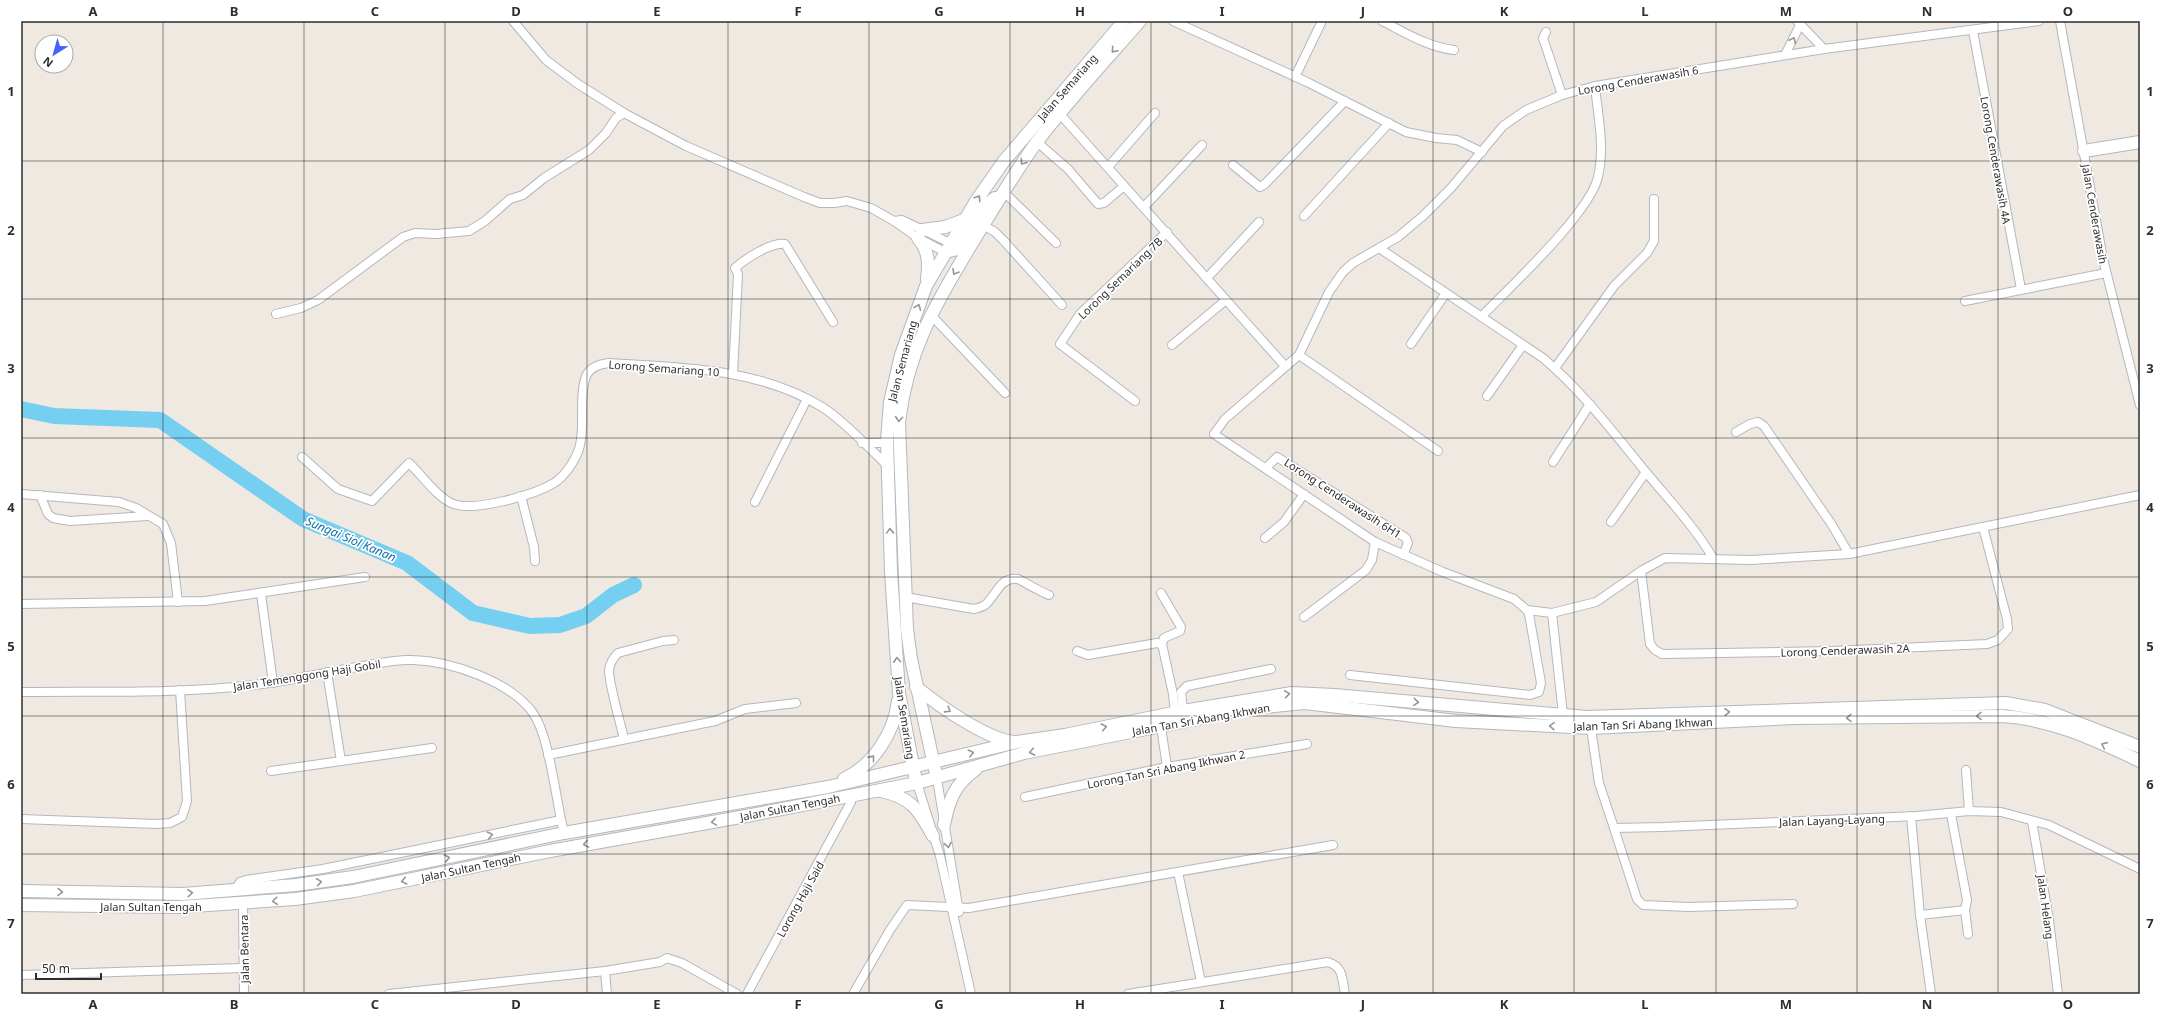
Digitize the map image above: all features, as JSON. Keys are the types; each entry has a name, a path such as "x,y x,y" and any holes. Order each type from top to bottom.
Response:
{"main road":[{"name":"Jalan Semariang","path":"917,783 900,693 891,570 887,441 890,402 894,380 908,331 926,286 947,247 964,220 1004,160 1124,21"},
{"name":"Jalan Semariang","path":"937,778 910,659 904,597 899,422 901,403 912,359 930,314 983,225 1037,142 1140,21"},
{"path":"2084,151 2140,142"},
{"path":"947,247 958,249 987,204 1003,193"},
{"path":"926,286 929,263 926,249 920,234 964,220"},
{"path":"916,687 932,700 991,735 1006,741 1017,742"},
{"path":"828,787 852,775 870,761 893,725 900,693"},
{"name":"Jalan Tan Sri Abang Ikhwan","path":"1068,740 1179,712 1292,693 1334,695 1587,717 2006,703 2045,710 2140,747"},
{"name":"Jalan Tan Sri Abang Ikhwan","path":"1068,740 1160,727 1253,708 1305,703 1456,720 1591,728 1794,718 2002,716 2022,717 2051,724 2084,735 2140,761"},
{"name":"Jalan Sultan Tengah","path":"21,891 183,894 296,885 353,877 564,833 828,787 914,768 1017,742 1068,740"},
{"name":"Jalan Sultan Tengah","path":"21,905 136,908 243,904 354,891 550,850 746,816 917,783 1068,740"},
{"path":"944,825 952,794 968,775 980,766"},
{"path":"876,790 895,794 916,808 933,836"}],"street":[{"path":"513,21 546,60 578,84 624,114 686,146 804,197 820,202 834,203 847,200 871,208 947,247"},
{"path":"1174,21 1295,77 1406,132 1436,138 1457,140 1482,152"},
{"path":"1295,77 1322,21"},
{"path":"1382,21 1427,44 1438,48 1454,50"},
{"name":"Lorong Cenderawasih 6","path":"1266,468 1214,434 1225,419 1299,355 1336,281 1354,263 1398,237 1423,216 1451,188 1503,126 1526,110 1562,95 1595,86 1824,48 1973,31 2039,21"},
{"name":"Jalan Cenderawasih","path":"2060,21 2106,273 2137,382 2140,405"},
{"path":"1785,55 1799,23 1824,48"},
{"name":"Lorong Cenderawasih 4A","path":"1973,31 2021,290"},
{"path":"1546,32 1543,38 1562,95"},
{"path":"1482,316 1544,252 1593,193 1598,177 1601,152 1595,86"},
{"path":"1233,165 1260,187 1265,184 1345,101"},
{"path":"1108,167 1155,113"},
{"path":"276,314 301,308 318,300 402,237 415,233 436,234 469,232 485,221 510,199 523,195 544,178 589,150 606,133 616,118 624,114"},
{"path":"1060,114 1167,232 1285,366"},
{"path":"1304,216 1389,123"},
{"path":"1037,142 1068,169 1098,204 1104,203 1124,186"},
{"path":"1144,207 1202,145"},
{"path":"1003,193 1056,243"},
{"path":"1555,368 1614,286 1647,253 1654,241 1654,199"},
{"path":"1207,278 1259,222"},
{"path":"983,225 995,232 1004,241 1062,305"},
{"name":"Lorong Semariang 7B","path":"1135,401 1060,344 1080,314 1167,232"},
{"path":"733,374 738,274 736,268 753,255 777,244 785,244 833,322"},
{"path":"1379,248 1482,316 1555,368 1590,404 1700,535 1713,558"},
{"path":"1965,301 2106,273"},
{"path":"1411,344 1446,293"},
{"path":"1172,345 1226,300"},
{"path":"930,314 1005,393"},
{"path":"1487,396 1523,345"},
{"path":"1299,355 1438,451"},
{"name":"Lorong Semariang 10","path":"302,457 338,489 372,501 409,463 442,497 451,503 474,506 520,496 553,483 562,476 575,458 581,438 586,378 594,367 609,363 733,374 807,399 824,408 888,466"},
{"path":"755,502 807,399"},
{"path":"1553,462 1590,404"},
{"path":"1736,432 1750,424 1758,422 1764,426 1832,525 1849,554"},
{"path":"862,443 882,443 887,441"},
{"name":"Lorong Cenderawasih 6H1","path":"1266,468 1277,457 1309,476 1406,538 1408,543 1403,555"},
{"path":"1266,468 1375,542 1403,555 1514,599 1527,610 1552,613 1596,602 1641,570 1665,558 1751,560 1849,554 2140,495"},
{"path":"1611,522 1646,472"},
{"path":"21,494 119,502 136,508 163,524 168,535 172,552 178,602"},
{"path":"1265,538 1284,522 1304,494"},
{"path":"40,495 48,514 62,520 70,521 148,516"},
{"path":"520,496 528,521 535,561"},
{"name":"Lorong Cenderawasih 2A","path":"1641,570 1650,644 1655,650 1662,654 1832,651 1987,644 1998,640 2008,629 2007,619 1982,527"},
{"path":"1304,617 1366,570 1372,560 1375,542"},
{"path":"21,604 205,601 261,594 365,577"},
{"path":"904,597 974,609 984,606 991,599 998,586 1007,581 1018,579 1048,595"},
{"path":"1161,593 1181,627 1180,631 1164,638 1162,644 1171,686 1179,712"},
{"path":"261,594 273,683"},
{"path":"1350,675 1534,695 1538,692 1542,683 1527,610"},
{"path":"1552,613 1563,715"},
{"path":"624,738 610,677 610,664 613,658 618,653 663,641 674,640"},
{"path":"1077,651 1088,655 1162,644"},
{"name":"Jalan Temenggong Haji Gobil","path":"21,692 180,690 273,683 394,660 437,662 486,678 504,687 533,712 544,736 564,833"},
{"path":"1179,712 1181,692 1187,686 1271,669"},
{"path":"327,672 341,761"},
{"path":"21,819 157,824 170,823 182,817 187,801 180,690"},
{"path":"548,755 624,738 715,721 745,709 796,703"},
{"path":"1160,727 1167,767"},
{"path":"1591,728 1599,783 1634,892 1637,899 1643,905 1688,907 1793,904"},
{"name":"Lorong Tan Sri Abang Ikhwan 2","path":"1025,796 1167,767 1307,744"},
{"path":"271,771 432,748"},
{"path":"1966,770 1969,811"},
{"path":"937,778 957,924 971,994"},
{"path":"917,783 955,908"},
{"name":"Lorong Haji Said","path":"747,994 851,802"},
{"name":"Jalan Layang-Layang","path":"1614,828 1911,816 1952,814 1969,811 2002,812 2049,825 2140,869"},
{"path":"1952,814 1967,900 1965,910 1968,934"},
{"path":"1911,816 1920,915 1930,994"},
{"path":"235,890 240,882 246,880 323,869 561,820"},
{"name":"Jalan Helang","path":"2032,821 2049,920 2058,994"},
{"path":"854,994 904,907 913,904 968,908 1333,845"},
{"path":"1178,872 1201,982"},
{"name":"Jalan Bentara","path":"243,904 244,994"},
{"path":"1920,915 1965,910"},
{"path":"389,994 605,971 660,962 667,958 682,963 737,994"},
{"path":"1128,994 1328,962 1335,964 1341,969 1345,994"},
{"path":"21,974 243,968"},
{"path":"605,971 607,994"}],"waterway":[{"name":"Sungai Siol Kanan","path":"21,409 54,416 160,420 303,519 407,563 473,613 530,626 560,625 586,616 613,595 634,585"}]}
